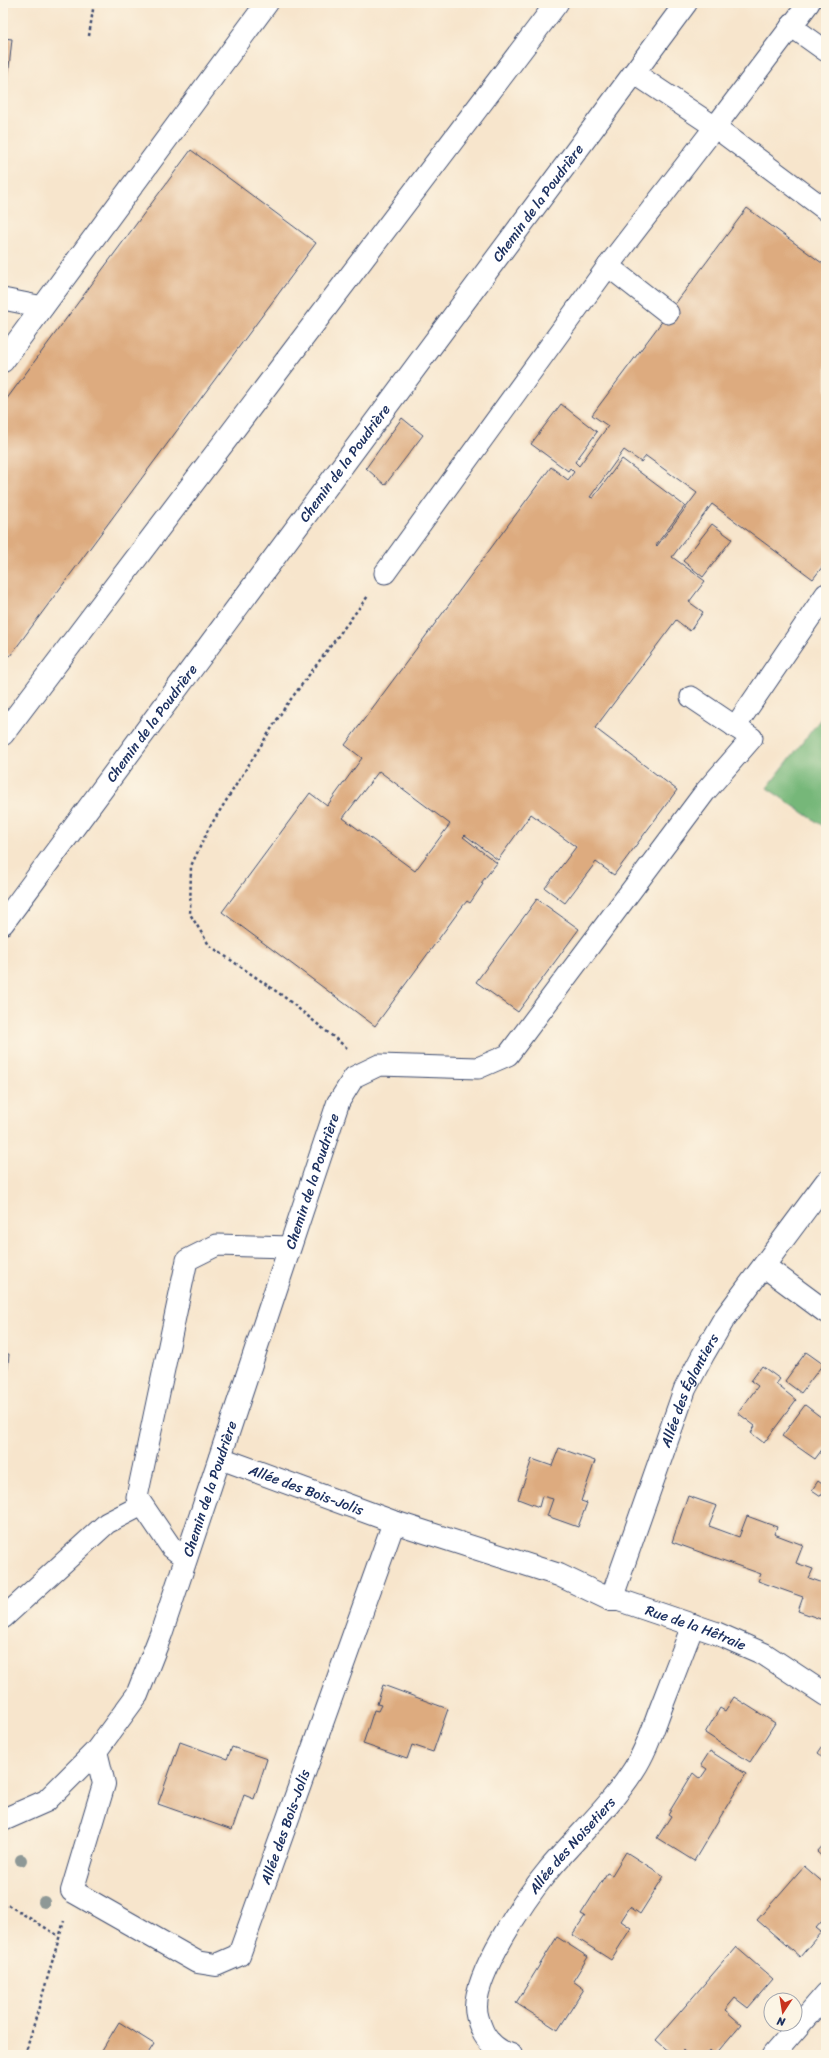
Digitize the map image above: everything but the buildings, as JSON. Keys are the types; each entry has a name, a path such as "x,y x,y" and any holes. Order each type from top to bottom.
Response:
{"street":[{"path":"3,361 268,3"},
{"path":"3,734 557,3"},
{"name":"Chemin de la Poudrière","path":"3,923 686,3"},
{"name":"Chemin de la Poudrière","path":"3,1820 46,1801 96,1751 137,1694 161,1634 338,1103"},
{"name":"Allée des Églantiers","path":"611,1600 685,1389 724,1319 826,1182"},
{"path":"764,1266 826,1312"},
{"name":"Allée des Bois-Jolis","path":"220,1458 394,1522 559,1575"},
{"name":"Allée des Bois-Jolis","path":"72,1892 197,1962 216,1965 239,1955 394,1522"},
{"name":"Rue de la Hêtraie","path":"559,1575 611,1600 619,1600 693,1625 764,1654 826,1695"},
{"name":"Allée des Noisetiers","path":"511,2055 496,2048 484,2036 478,2023 476,2008 478,1992 491,1960 510,1924 547,1872 615,1795 634,1770 647,1743 693,1625"},
{"path":"72,1892 104,1784 96,1751"},
{"path":"773,2055 826,1994"}],"lane":[{"path":"385,573 608,266 808,3"},
{"path":"791,26 826,51"},
{"path":"634,73 715,127 826,210"},
{"path":"608,266 668,313"},
{"path":"3,299 44,307"},
{"path":"735,727 826,594"},
{"path":"338,1103 354,1076 379,1065 478,1068 508,1055 705,792 752,738 692,698"},
{"path":"186,1559 171,1547 137,1497 187,1260 217,1245 290,1248"},
{"path":"3,1618 107,1524 142,1505"}],"path":[{"path":"89,36 94,3"},
{"path":"363,1072 346,1047 283,996 209,945 190,914 191,866 209,828 285,707 385,573"},
{"path":"25,2055 72,1892"},
{"path":"3,1902 59,1936"}],"green space":[{"path":"826,712 826,828 767,788"}]}
